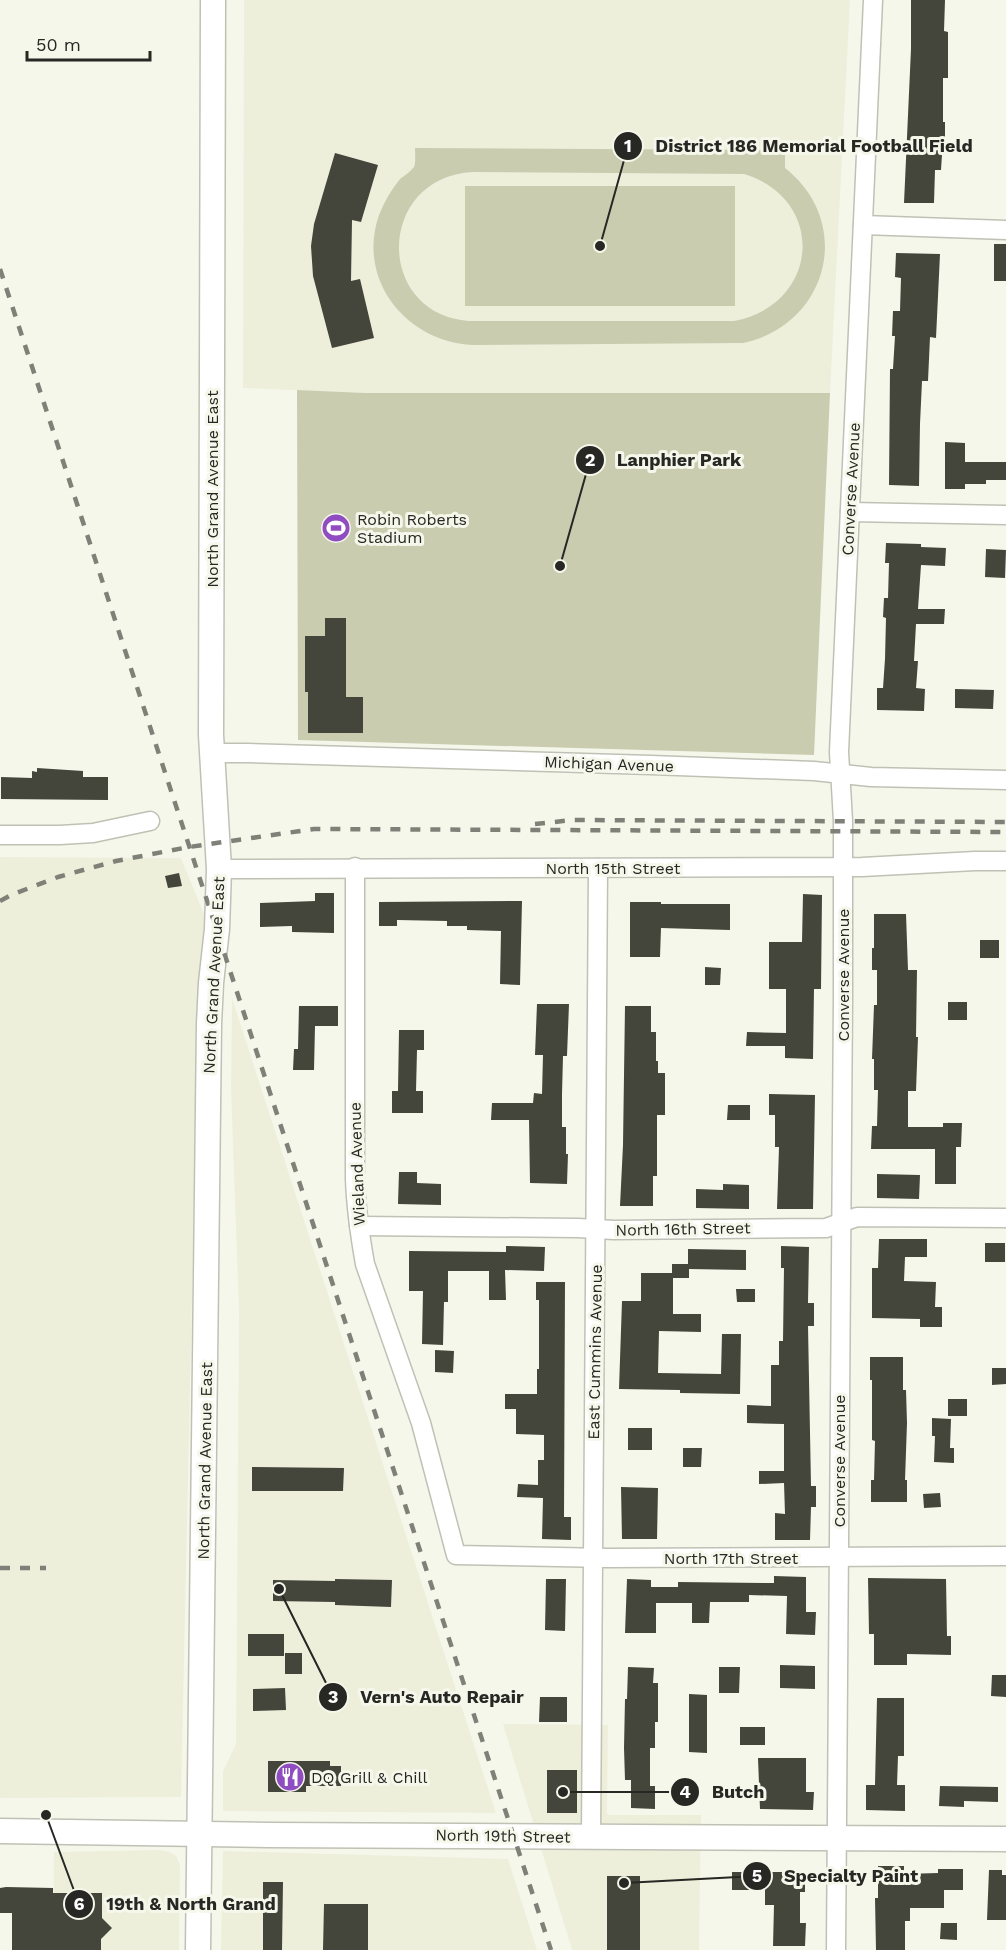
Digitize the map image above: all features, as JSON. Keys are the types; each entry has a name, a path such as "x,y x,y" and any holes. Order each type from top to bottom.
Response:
{"street":[{"name":"North Grand Avenue East","path":"198,1950 209,1024 217,929 219,869 212,753 213,0"},
{"name":"Converse Avenue","path":"837,1950 843,996 843,821 839,774 873,0"},
{"path":"863,225 1006,230"},
{"path":"850,512 1006,515"},
{"name":"Michigan Avenue","path":"212,753 651,765 871,777 1006,780"},
{"path":"0,835 93,833 150,821"},
{"name":"North 15th Street","path":"219,869 842,867 1006,861"},
{"name":"Wieland Avenue","path":"355,867 356,1206 365,1264 421,1424 456,1555"},
{"name":"East Cummins Avenue","path":"591,1837 598,868"},
{"name":"North 16th Street","path":"359,1226 596,1229 826,1228 863,1217 1006,1218"},
{"name":"North 17th Street","path":"456,1555 1006,1556"},
{"name":"North 19th Street","path":"0,1831 1006,1839"}],"shaded area":[{"path":"244,0 850,0 830,393 366,393 243,388"},
{"path":"415,148 785,150 785,168 807,191 820,216 825,243 822,269 812,294 795,316 772,333 743,343 474,345 450,342 428,333 409,320 393,304 382,285 375,263 374,239 379,215 397,183 414,167","holes":["473,172 744,174 771,187 790,206 800,228 802,251 797,274 783,295 762,311 734,321 469,321 438,313 416,295 403,272 399,246 404,219 418,196 441,180"]},
{"path":"465,186 735,186 735,306 465,306"},
{"path":"297,390 366,393 830,393 814,755 298,740"},
{"path":"0,857 181,858 208,924 198,1025 181,1797 0,1798"},
{"path":"232,998 496,1813 223,1811 223,1771 236,1744 239,1312 231,1088"},
{"path":"503,1724 608,1725 607,1813 609,1815 701,1815 699,1950 572,1950"},
{"path":"159,1850 176,1856 180,1865 179,1950 53,1950 54,1852"},
{"path":"223,1851 508,1859 537,1950 221,1950"}],"building":[{"path":"911,0 945,0 944,31 948,32 948,78 943,78 945,139 943,139 941,170 935,170 934,203 904,203"},
{"path":"335,153 378,165 361,222 352,220 351,281 360,279 374,338 332,348 313,276 311,246 314,224"},
{"path":"994,244 1006,244 1006,281 994,281"},
{"path":"896,253 940,254 936,338 930,337 928,381 922,381 919,486 889,485 890,369 893,369 895,336 892,336 893,311 900,311 901,278 895,277"},
{"path":"945,442 965,443 965,462 1006,462 1006,480 986,480 986,484 965,484 965,489 945,489"},
{"path":"886,543 921,544 921,547 946,548 945,566 921,565 918,609 945,609 944,624 916,624 914,661 918,661 916,688 925,689 924,711 877,710 877,688 883,688 885,659 886,618 883,617 884,598 888,598 889,563 885,563"},
{"path":"986,549 1006,550 1005,578 985,577"},
{"path":"325,618 346,618 346,697 363,697 363,733 308,733 305,636 325,636"},
{"path":"955,689 994,690 993,709 955,708"},
{"path":"37,768 83,771 83,777 108,777 108,800 1,799 1,777 32,778 32,771 37,772"},
{"path":"179,873 182,886 168,888 165,876"},
{"path":"315,893 334,893 334,933 292,932 292,926 260,927 260,903 315,901"},
{"path":"803,894 822,895 821,989 814,989 813,1059 785,1058 785,1046 746,1046 747,1032 786,1033 786,989 769,989 769,942 802,942"},
{"path":"522,901 520,985 500,984 501,931 467,930 467,926 447,926 447,921 397,920 397,926 379,926 379,902"},
{"path":"630,902 730,904 730,930 661,928 660,957 630,957"},
{"path":"874,914 906,914 908,970 917,970 916,1037 918,1037 916,1091 908,1091 908,1127 943,1127 943,1123 962,1123 961,1147 956,1147 956,1184 935,1184 935,1149 871,1149 872,1126 877,1126 878,1090 874,1090 874,1059 872,1059 874,1005 877,1005 877,970 872,970"},
{"path":"980,940 999,940 999,958 980,958"},
{"path":"705,967 721,968 720,985 705,985"},
{"path":"948,1002 967,1002 967,1020 948,1020"},
{"path":"537,1004 569,1004 567,1056 563,1056 562,1094 562,1127 566,1127 566,1154 568,1154 567,1184 530,1183 529,1120 491,1120 492,1103 533,1103 534,1093 542,1094 543,1055 535,1055"},
{"path":"299,1006 338,1006 338,1026 315,1026 314,1070 293,1070 294,1049 298,1049"},
{"path":"625,1006 651,1006 651,1032 656,1032 658,1073 665,1073 665,1115 657,1115 657,1176 653,1176 653,1206 620,1206"},
{"path":"399,1030 424,1030 424,1050 417,1050 416,1091 423,1091 423,1113 392,1113 392,1091 398,1091"},
{"path":"769,1094 815,1095 813,1209 777,1209 779,1147 775,1147 775,1115 769,1115"},
{"path":"728,1105 750,1105 750,1120 727,1120"},
{"path":"399,1172 417,1172 417,1183 441,1184 441,1205 398,1204"},
{"path":"877,1174 920,1175 919,1199 877,1198"},
{"path":"723,1184 749,1185 749,1209 696,1208 696,1189 723,1190"},
{"path":"879,1239 927,1239 927,1257 905,1257 904,1281 936,1282 935,1307 942,1307 942,1327 920,1327 920,1319 872,1318 872,1268 878,1268"},
{"path":"985,1243 1005,1243 1005,1262 985,1262"},
{"path":"506,1246 545,1247 544,1271 505,1270 506,1300 489,1300 489,1271 448,1271 448,1302 444,1302 443,1345 422,1344 423,1291 409,1291 409,1251 506,1252"},
{"path":"781,1246 809,1247 808,1303 814,1303 814,1326 808,1326 811,1486 816,1486 816,1507 811,1507 810,1540 775,1540 775,1513 785,1514 784,1483 759,1484 759,1471 784,1471 784,1424 747,1423 747,1405 771,1406 771,1365 779,1365 779,1341 783,1341 784,1268 781,1268"},
{"path":"688,1249 746,1250 746,1270 689,1269 689,1278 673,1278 673,1314 701,1314 701,1332 659,1331 658,1373 721,1374 722,1334 741,1334 740,1394 619,1389 622,1301 641,1301 641,1273 672,1273 672,1264 688,1264"},
{"path":"536,1282 565,1282 564,1517 571,1517 571,1540 542,1539 543,1498 517,1497 518,1484 538,1485 538,1460 544,1460 544,1435 516,1434 516,1409 505,1409 505,1394 537,1394 539,1300 536,1300"},
{"path":"736,1289 755,1289 755,1302 737,1302"},
{"path":"435,1350 454,1351 453,1373 435,1372"},
{"path":"870,1357 903,1357 903,1390 906,1390 907,1423 905,1480 907,1480 907,1502 871,1502 875,1441 872,1440"},
{"path":"992,1368 1006,1368 1006,1384 992,1385"},
{"path":"948,1399 967,1399 967,1416 948,1416"},
{"path":"932,1418 951,1419 950,1448 954,1448 954,1463 934,1462 935,1436 932,1436"},
{"path":"628,1428 652,1428 652,1450 628,1450"},
{"path":"683,1448 702,1448 701,1467 683,1467"},
{"path":"252,1467 344,1468 343,1491 252,1491"},
{"path":"621,1487 658,1488 657,1539 622,1539"},
{"path":"940,1493 941,1507 924,1508 923,1494"},
{"path":"774,1576 806,1577 806,1612 816,1612 815,1635 786,1634 787,1596 749,1595 749,1602 710,1602 709,1623 692,1623 692,1603 656,1603 656,1633 625,1633 627,1579 651,1580 651,1587 678,1587 678,1582 774,1583"},
{"path":"868,1578 946,1579 947,1636 951,1636 951,1655 907,1654 907,1665 874,1665 874,1634 869,1634"},
{"path":"335,1579 392,1580 391,1607 335,1605 335,1602 273,1601 273,1580 335,1581"},
{"path":"546,1579 566,1579 565,1631 545,1630"},
{"path":"248,1634 284,1634 284,1656 248,1656"},
{"path":"285,1653 302,1653 302,1674 285,1674"},
{"path":"780,1665 815,1666 815,1689 780,1688"},
{"path":"628,1667 654,1668 653,1683 658,1683 655,1748 650,1748 650,1786 655,1786 655,1809 631,1808 631,1780 625,1780 625,1699 627,1699"},
{"path":"719,1667 740,1667 739,1693 719,1693"},
{"path":"992,1675 1006,1675 1006,1697 991,1696"},
{"path":"285,1688 286,1710 253,1711 253,1689"},
{"path":"689,1694 707,1695 707,1753 689,1752"},
{"path":"540,1697 567,1697 567,1722 539,1722"},
{"path":"877,1698 904,1698 904,1756 898,1756 897,1785 905,1785 905,1811 866,1810 866,1785 875,1785"},
{"path":"740,1727 765,1727 765,1745 740,1745"},
{"path":"758,1758 806,1758 806,1792 814,1792 813,1810 760,1809"},
{"path":"268,1761 330,1761 330,1766 341,1766 341,1786 306,1786 306,1792 268,1792"},
{"path":"547,1770 577,1770 577,1813 547,1813"},
{"path":"940,1786 998,1787 998,1802 964,1801 964,1807 939,1806"},
{"path":"878,1866 904,1866 904,1874 938,1873 938,1869 963,1869 963,1890 944,1890 944,1908 910,1908 910,1921 905,1921 905,1950 876,1950 875,1898 878,1898"},
{"path":"989,1870 1002,1870 1002,1875 1006,1875 1006,1920 987,1920"},
{"path":"732,1872 805,1872 805,1892 800,1892 800,1923 806,1923 805,1946 773,1946 774,1905 765,1905 765,1890 732,1890"},
{"path":"607,1876 640,1876 640,1950 607,1950"},
{"path":"263,1882 283,1882 282,1950 263,1950"},
{"path":"0,1888 53,1888 53,1893 102,1893 102,1918 112,1928 101,1939 101,1950 12,1950 12,1913 0,1913"},
{"path":"324,1904 368,1904 368,1950 323,1950"},
{"path":"941,1923 957,1923 957,1940 940,1939"}],"railway":[{"path":"0,269 551,1950"},
{"path":"535,824 573,820 1006,822"},
{"path":"0,901 58,877 116,861 189,847 314,829 1006,832"},
{"path":"0,1568 46,1568"}],"place":[{"name":"District 186 Memorial Football Field","path":"600,246"},
{"name":"Robin Roberts Stadium","path":"336,528"},
{"name":"Lanphier Park","path":"560,566"},
{"name":"Vern's Auto Repair","path":"279,1589"},
{"name":"DQ Grill & Chill","path":"290,1777"},
{"name":"Butch","path":"563,1792"},
{"name":"19th & North Grand","path":"46,1815"},
{"name":"Specialty Paint","path":"624,1883"}]}
